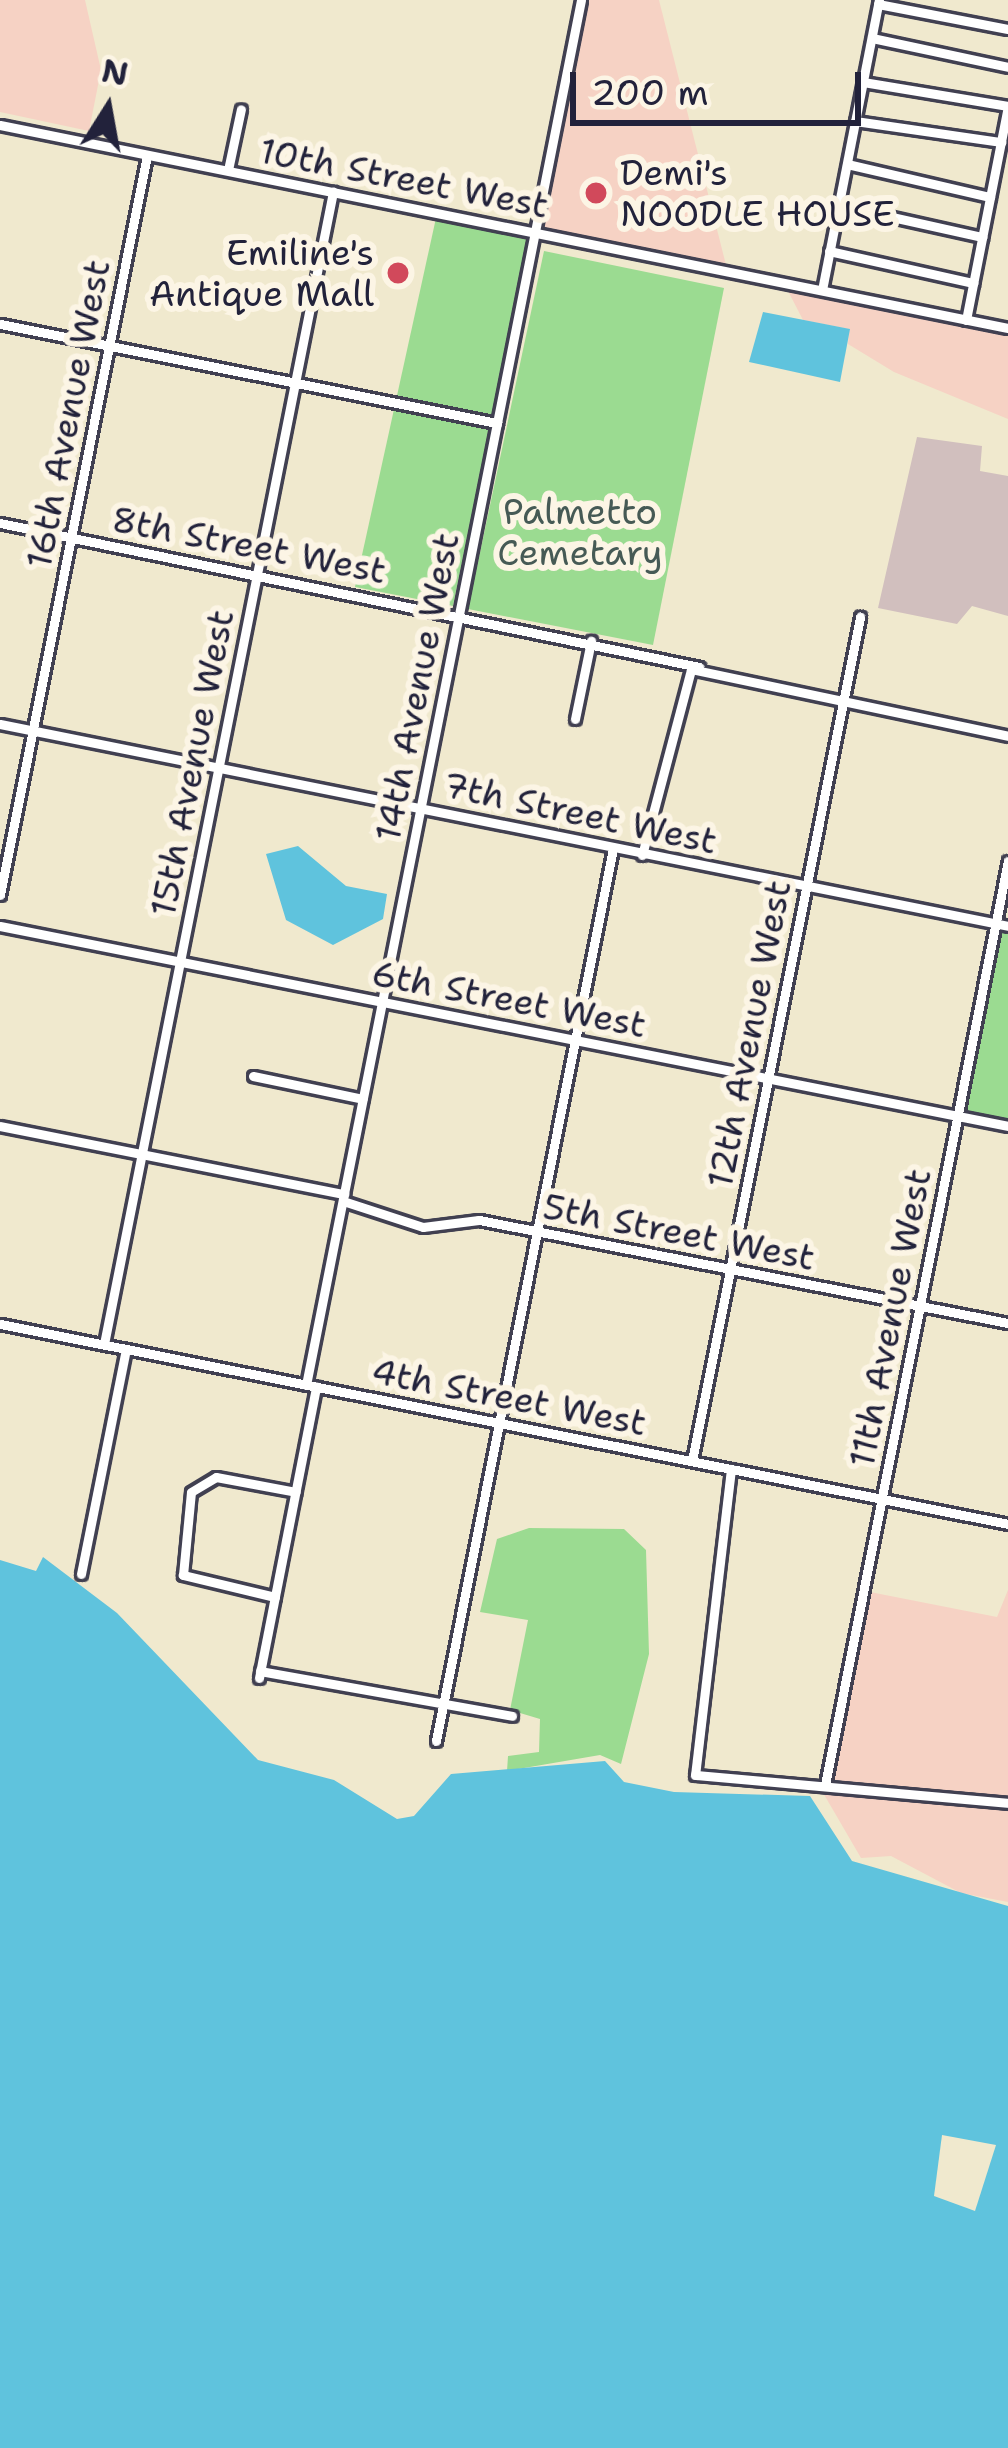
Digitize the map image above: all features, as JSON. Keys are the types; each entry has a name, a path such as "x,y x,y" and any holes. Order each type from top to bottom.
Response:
{"street":[{"name":"14th Avenue West","path":"442,1708 259,1675 296,1492 344,1197 581,0"},
{"path":"822,290 878,2 1008,29"},
{"path":"872,38 1008,67"},
{"path":"863,82 1008,106 966,320"},
{"path":"228,170 241,109"},
{"path":"855,121 1001,142"},
{"name":"10th Street West","path":"0,125 1008,328"},
{"name":"16th Avenue West","path":"0,895 147,155"},
{"path":"847,164 990,196"},
{"name":"15th Avenue West","path":"104,1344 332,192"},
{"path":"838,205 982,237"},
{"path":"829,251 973,283"},
{"path":"0,324 497,423"},
{"name":"8th Street West","path":"0,524 591,641 1008,736"},
{"name":"12th Avenue West","path":"692,1461 860,617"},
{"path":"575,719 591,641"},
{"path":"642,855 681,686 697,668"},
{"name":"7th Street West","path":"0,724 1002,925"},
{"path":"436,1741 613,849"},
{"name":"11th Avenue West","path":"825,1785 958,1116 1002,925 1008,861"},
{"name":"6th Street West","path":"0,926 1008,1126"},
{"path":"253,1076 363,1099"},
{"name":"5th Street West","path":"0,1126 344,1197 423,1227 479,1220 1008,1323"},
{"name":"4th Street West","path":"0,1324 1008,1524"},
{"path":"82,1574 126,1349"},
{"path":"731,1469 694,1765 708,1777 1008,1803"},
{"path":"275,1597 183,1575 191,1492 216,1477 296,1492"},
{"path":"442,1708 512,1716"}],"shaded area":[{"path":"0,0 85,0 101,70 89,131 0,112"},
{"path":"586,0 659,0 726,265 541,228"},
{"path":"787,289 1008,334 1008,419 894,372 848,344 849,329 803,320"},
{"path":"917,437 982,446 980,471 1008,476 1008,616 972,606 957,624 878,608"},
{"path":"1008,1590 1008,1797 831,1780 870,1592 997,1617"},
{"path":"822,1791 1008,1809 1008,1902 961,1893 891,1856 861,1858"}],"green space":[{"path":"436,218 529,237 453,606 355,587"},
{"name":"Palmetto Cemetary","path":"544,251 724,288 653,645 468,609"},
{"path":"998,928 1008,930 1008,1120 963,1112"},
{"path":"529,1528 624,1529 646,1550 649,1654 621,1764 600,1755 507,1771 508,1756 539,1752 540,1719 510,1710 528,1620 480,1612 497,1539"}],"water":[{"path":"763,312 850,329 840,382 749,362"},
{"path":"298,846 346,886 387,894 383,919 333,945 286,920 266,854"},
{"path":"43,1557 117,1613 258,1760 334,1780 397,1819 414,1816 451,1774 605,1761 624,1782 674,1792 810,1796 852,1861 1008,1906 1008,2448 0,2448 0,1560 36,1571"}],"pier":[{"path":"942,2135 996,2145 975,2211 934,2196"}],"place":[{"name":"Demi's NOODLE HOUSE","path":"596,193"},
{"name":"Emiline's Antique Mall","path":"398,273"}]}
